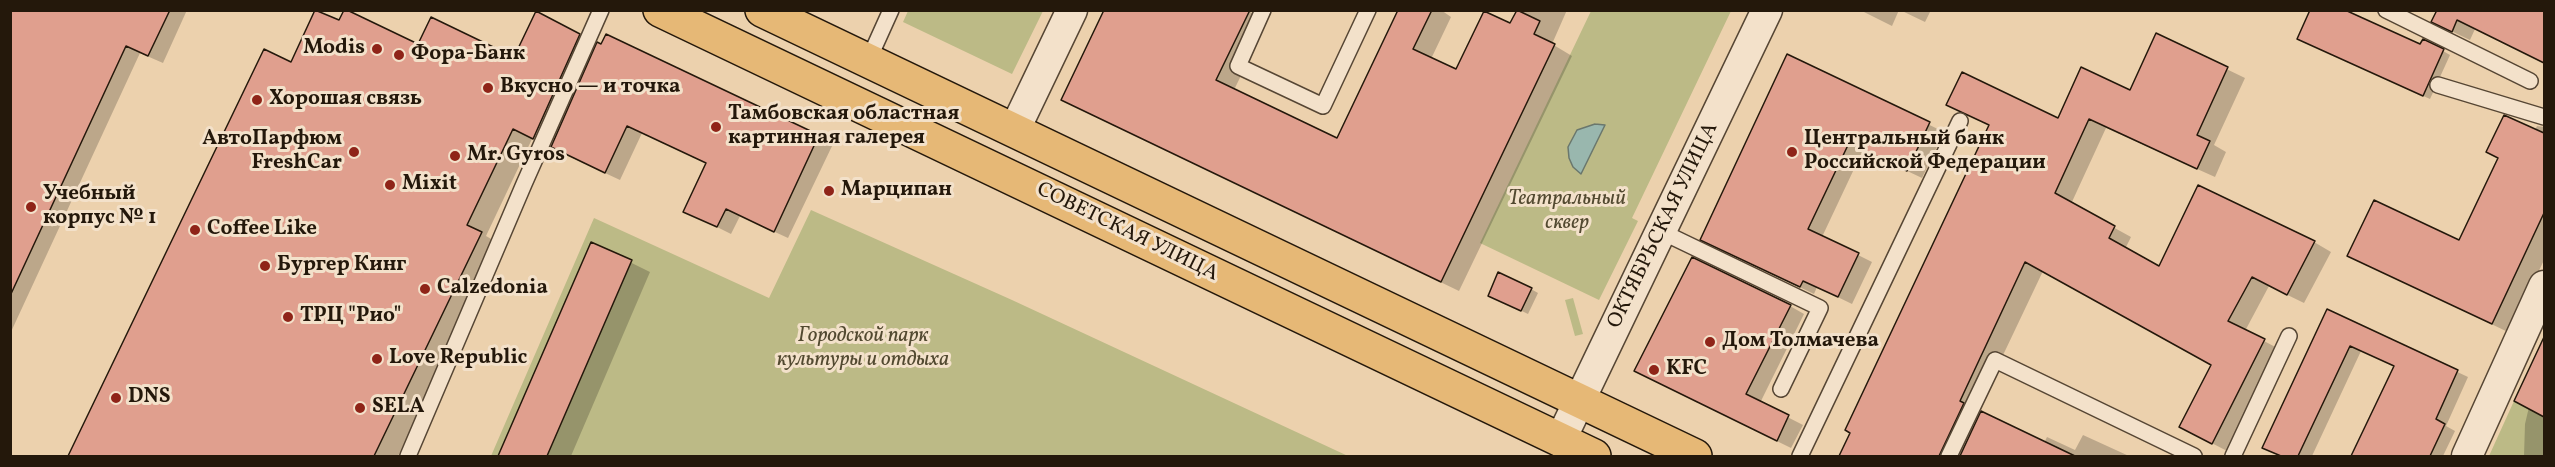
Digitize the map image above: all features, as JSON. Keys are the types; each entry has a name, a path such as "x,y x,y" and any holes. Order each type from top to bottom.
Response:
{"main road":[{"name":"СОВЕТСКАЯ УЛИЦА","path":"660,10 1594,456"},
{"name":"СОВЕТСКАЯ УЛИЦА","path":"762,10 1695,456"}],"street":[{"path":"1014,131 1072,10"},
{"name":"ОКТЯБРЬСКАЯ УЛИЦА","path":"1560,441 1767,10"},
{"path":"2467,456 2544,286"}],"lane":[{"path":"408,456 601,10"},
{"path":"868,61 891,10"},
{"path":"1263,10 1238,66 1323,106 1368,10"},
{"path":"2386,10 2530,81"},
{"path":"2438,85 2544,117"},
{"path":"1800,456 1960,122"},
{"path":"1660,231 1820,308 1781,389"},
{"path":"2233,456 2289,336"},
{"path":"1949,456 1995,360 2194,456"}],"green space":[{"path":"908,10 1043,11 1012,74 903,22"},
{"name":"Театральный сквер","path":"1591,11 1731,11 1632,218 1638,221 1599,300 1480,243"},
{"name":"Городской парк культуры и отдыха","path":"811,210 1012,300 1348,456 491,456 594,218 769,298"},
{"path":"1573,298 1583,334 1575,336 1565,300"},
{"path":"2544,337 2544,456 2489,456 2514,401"}],"water":[{"path":"1595,124 1605,125 1581,174 1573,167 1568,147 1577,130"}],"building":[{"name":"Учебный корпус № 1","path":"10,10 170,10 148,56 126,46 10,296"},
{"name":"ТРЦ \"Рио\"","path":"315,10 339,20 344,10 347,10 418,44 431,17 514,57 536,11 580,34 533,139 513,129 467,225 482,232 374,456 68,456 264,49 291,62"},
{"path":"1104,10 1250,10 1216,80 1337,138 1398,10 1432,10 1413,49 1456,69 1484,11 1510,23 1517,10 1540,21 1534,34 1555,44 1441,282 1061,100"},
{"path":"2310,10 2345,10 2420,44 2423,39 2444,49 2423,96 2297,39"},
{"path":"2437,10 2544,10 2544,63 2457,20 2452,32 2431,22"},
{"path":"2156,33 2228,67 2197,135 2210,141 2197,169 2089,119 2055,193 2115,226 2109,238 2159,266 2198,185 2315,241 2287,295 2252,277 2228,321 2265,339 2212,444 2179,427 2211,365 2025,262 1960,401 1964,403 1939,456 1839,456 1850,433 1845,430 1989,125 1946,105 1962,72 2058,118 2081,67 2130,90"},
{"name":"Тамбовская областная картинная галерея","path":"606,34 819,135 774,232 726,209 717,227 683,212 706,163 627,126 605,173 551,147 597,42 601,44"},
{"path":"1787,54 1930,122 1907,171 1849,143 1808,229 1859,253 1838,297 1803,281 1800,287 1700,240"},
{"path":"2504,115 2544,133 2544,213 2492,324 2347,256 2374,200 2459,240 2498,158 2486,152"},
{"path":"591,242 632,260 547,456 498,456"},
{"name":"Дом Толмачева","path":"1692,257 1791,305 1746,394 1789,415 1777,441 1634,371"},
{"path":"1498,272 1532,288 1521,311 1488,296"},
{"path":"2327,309 2458,370 2436,419 2445,424 2430,456 2351,456 2394,366 2350,346 2298,456 2281,456 2262,448"},
{"path":"2544,337 2544,417 2514,401"},
{"path":"1981,411 2075,456 1960,456"}],"place":[{"name":"Modis","path":"377,49"},
{"name":"Фора-Банк","path":"399,55"},
{"name":"Вкусно — и точка","path":"488,88"},
{"name":"Хорошая связь","path":"257,100"},
{"name":"Тамбовская областная картинная галерея","path":"716,127"},
{"name":"АвтоПарфюм FreshCar","path":"354,152"},
{"name":"Центральный банк Российской Федерации","path":"1792,152"},
{"name":"Mr. Gyros","path":"455,156"},
{"name":"Mixit","path":"390,185"},
{"name":"Марципан","path":"829,191"},
{"name":"Учебный корпус № 1","path":"31,207"},
{"name":"Coffee Like","path":"195,230"},
{"name":"Бургер Кинг","path":"265,266"},
{"name":"Calzedonia","path":"425,289"},
{"name":"ТРЦ \"Рио\"","path":"288,317"},
{"name":"Дом Толмачева","path":"1710,342"},
{"name":"Love Republic","path":"377,359"},
{"name":"KFC","path":"1654,370"},
{"name":"DNS","path":"116,398"},
{"name":"SELA","path":"360,408"}]}
